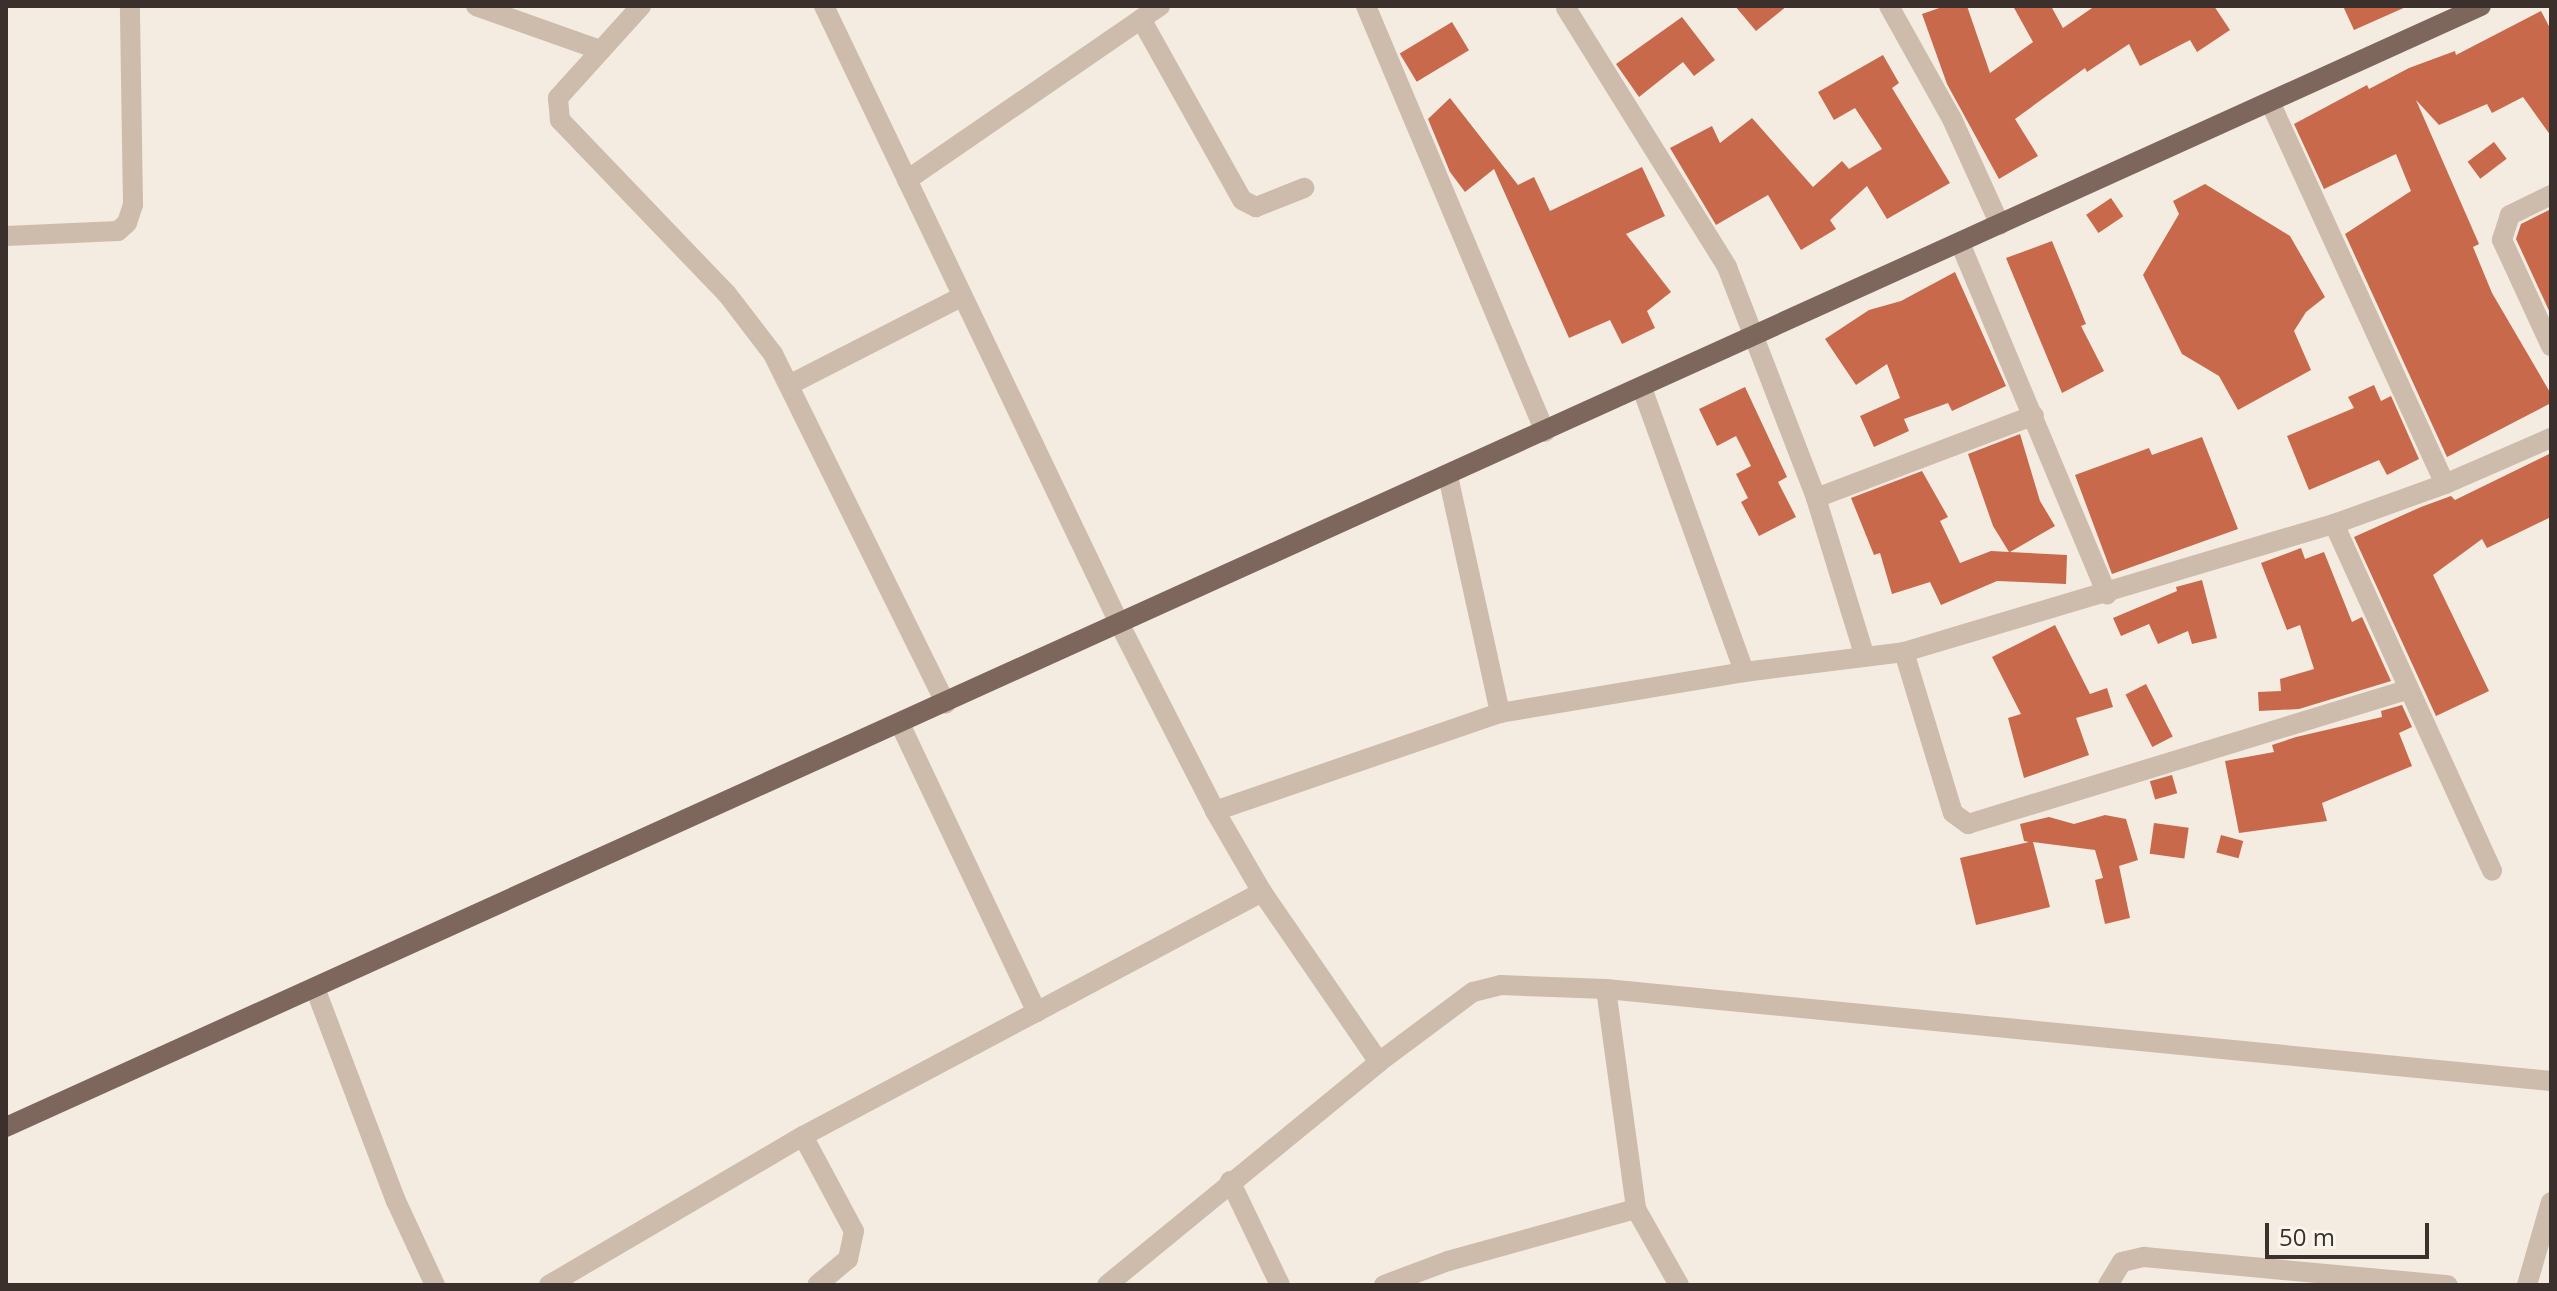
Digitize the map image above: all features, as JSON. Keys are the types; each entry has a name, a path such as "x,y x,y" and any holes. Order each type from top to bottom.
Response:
{"main road":[{"path":"6,1127 1642,388 2270,102 2459,11 2481,6"}],"street":[{"path":"6,236 118,231 127,223 133,205 130,6"},
{"path":"641,6 558,98 560,120 727,294 789,385 946,704"},
{"path":"824,6 1120,625 1215,811 1262,892 1379,1062"},
{"path":"907,180 1160,6"},
{"path":"1366,6 1545,432"},
{"path":"1889,6 1952,119 2000,225"},
{"path":"482,7 574,45 600,50"},
{"path":"1566,8 1709,231 1816,498 1865,657"},
{"path":"1141,19 1242,200 1256,207 1304,188"},
{"path":"2270,102 2445,484"},
{"path":"2551,195 2510,215 2502,240 2551,346"},
{"path":"1960,243 2107,595"},
{"path":"789,385 961,297"},
{"path":"1642,388 1744,672"},
{"path":"1816,498 2034,415"},
{"path":"1215,811 1500,713 1744,672 1904,652 2107,595 2334,524 2445,484 2551,438"},
{"path":"1448,476 1500,713"},
{"path":"2334,524 2492,871"},
{"path":"1904,652 1953,813 1968,824 2409,689"},
{"path":"900,724 1037,1012"},
{"path":"549,1285 803,1136 1262,892"},
{"path":"1107,1285 1230,1181 1379,1062 1473,992 1501,985 1606,989 2551,1081"},
{"path":"315,988 396,1201 435,1285"},
{"path":"1606,989 1636,1209 1679,1285"},
{"path":"803,1136 854,1231 848,1259 817,1285"},
{"path":"1230,1181 1280,1285"},
{"path":"2527,1285 2551,1202"},
{"path":"1384,1285 1448,1261 1636,1209"},
{"path":"2108,1285 2122,1262 2144,1257 2313,1280 2448,1285"}],"building":[{"path":"1735,6 1787,6 1756,31"},
{"path":"1945,6 1967,6 1990,73 2033,42 2013,6 2051,6 2063,28 2095,6 2214,6 2230,30 2197,52 2190,40 2140,66 2129,44 2087,72 2085,68 2015,119 2038,156 1999,179 1947,84 1922,14"},
{"path":"2343,6 2408,6 2354,30"},
{"path":"2541,11 2551,30 2551,136 2523,97 2492,113 2487,104 2439,125 2416,100 2479,244 2473,247 2492,293 2551,394 2551,403 2447,457 2345,234 2411,191 2396,154 2324,189 2294,124 2367,85 2369,89 2409,68 2455,51 2456,55"},
{"path":"1682,17 1715,60 1694,76 1683,62 1639,97 1616,64"},
{"path":"1452,22 1469,50 1417,82 1400,53"},
{"path":"1883,55 1899,83 1892,88 1950,183 1887,219 1867,186 1830,220 1836,229 1801,250 1768,195 1716,225 1670,148 1712,126 1720,143 1752,118 1813,187 1842,161 1849,169 1882,149 1855,108 1834,120 1818,92"},
{"path":"1450,98 1518,185 1534,177 1550,211 1642,167 1665,216 1626,234 1671,292 1647,311 1655,328 1622,344 1610,320 1569,338 1494,169 1465,192 1450,172 1428,119"},
{"path":"2494,142 2507,159 2480,179 2468,162"},
{"path":"2205,184 2290,236 2325,297 2306,312 2294,331 2311,370 2238,410 2219,376 2182,354 2143,275 2179,214 2173,201"},
{"path":"2111,198 2123,216 2098,233 2086,215"},
{"path":"2551,209 2551,315 2516,239 2521,224"},
{"path":"2052,241 2086,324 2081,326 2104,371 2062,393 2006,258"},
{"path":"1955,272 2006,386 1952,411 1948,403 1904,419 1909,431 1874,447 1860,416 1900,398 1887,364 1856,385 1825,339 1869,310 1901,301"},
{"path":"2374,385 2381,401 2391,396 2419,459 2387,475 2379,460 2309,490 2287,436 2354,408 2348,397"},
{"path":"1745,387 1787,477 1778,482 1796,517 1759,536 1741,502 1748,498 1736,474 1751,466 1736,436 1717,446 1699,409"},
{"path":"2020,434 2040,501 2055,526 2010,552 2067,555 2066,584 1997,581 1941,605 1930,582 1892,594 1880,553 1874,555 1851,498 1922,471 1948,517 1940,521 1960,563 1991,551 2009,552 1993,526 1968,454"},
{"path":"2202,437 2238,529 2112,574 2075,475 2149,448 2152,455"},
{"path":"2551,453 2551,517 2487,548 2482,539 2433,575 2489,691 2436,716 2354,537 2451,496 2455,500"},
{"path":"2301,548 2305,559 2324,552 2352,622 2362,617 2391,681 2299,709 2259,711 2258,692 2281,691 2280,679 2314,669 2300,625 2287,630 2261,563"},
{"path":"2202,580 2217,638 2192,644 2188,631 2158,644 2149,624 2121,636 2113,618 2177,591 2176,587"},
{"path":"2055,625 2090,694 2107,688 2113,707 2076,718 2089,755 2024,778 2008,718 2021,714 1992,657"},
{"path":"2146,684 2173,737 2152,747 2126,694"},
{"path":"2402,705 2412,727 2399,733 2412,766 2322,803 2327,821 2239,833 2225,761 2274,752 2272,745 2382,717 2381,711"},
{"path":"2172,775 2177,793 2155,800 2150,781"},
{"path":"2105,815 2126,819 2138,860 2119,866 2130,918 2105,924 2095,880 2103,878 2095,850 2033,842 2050,907 1976,925 1960,858 2029,842 2024,841 2020,824 2049,817 2074,824"},
{"path":"2154,823 2189,828 2184,859 2150,854"},
{"path":"2221,835 2243,841 2239,858 2216,852"}]}
